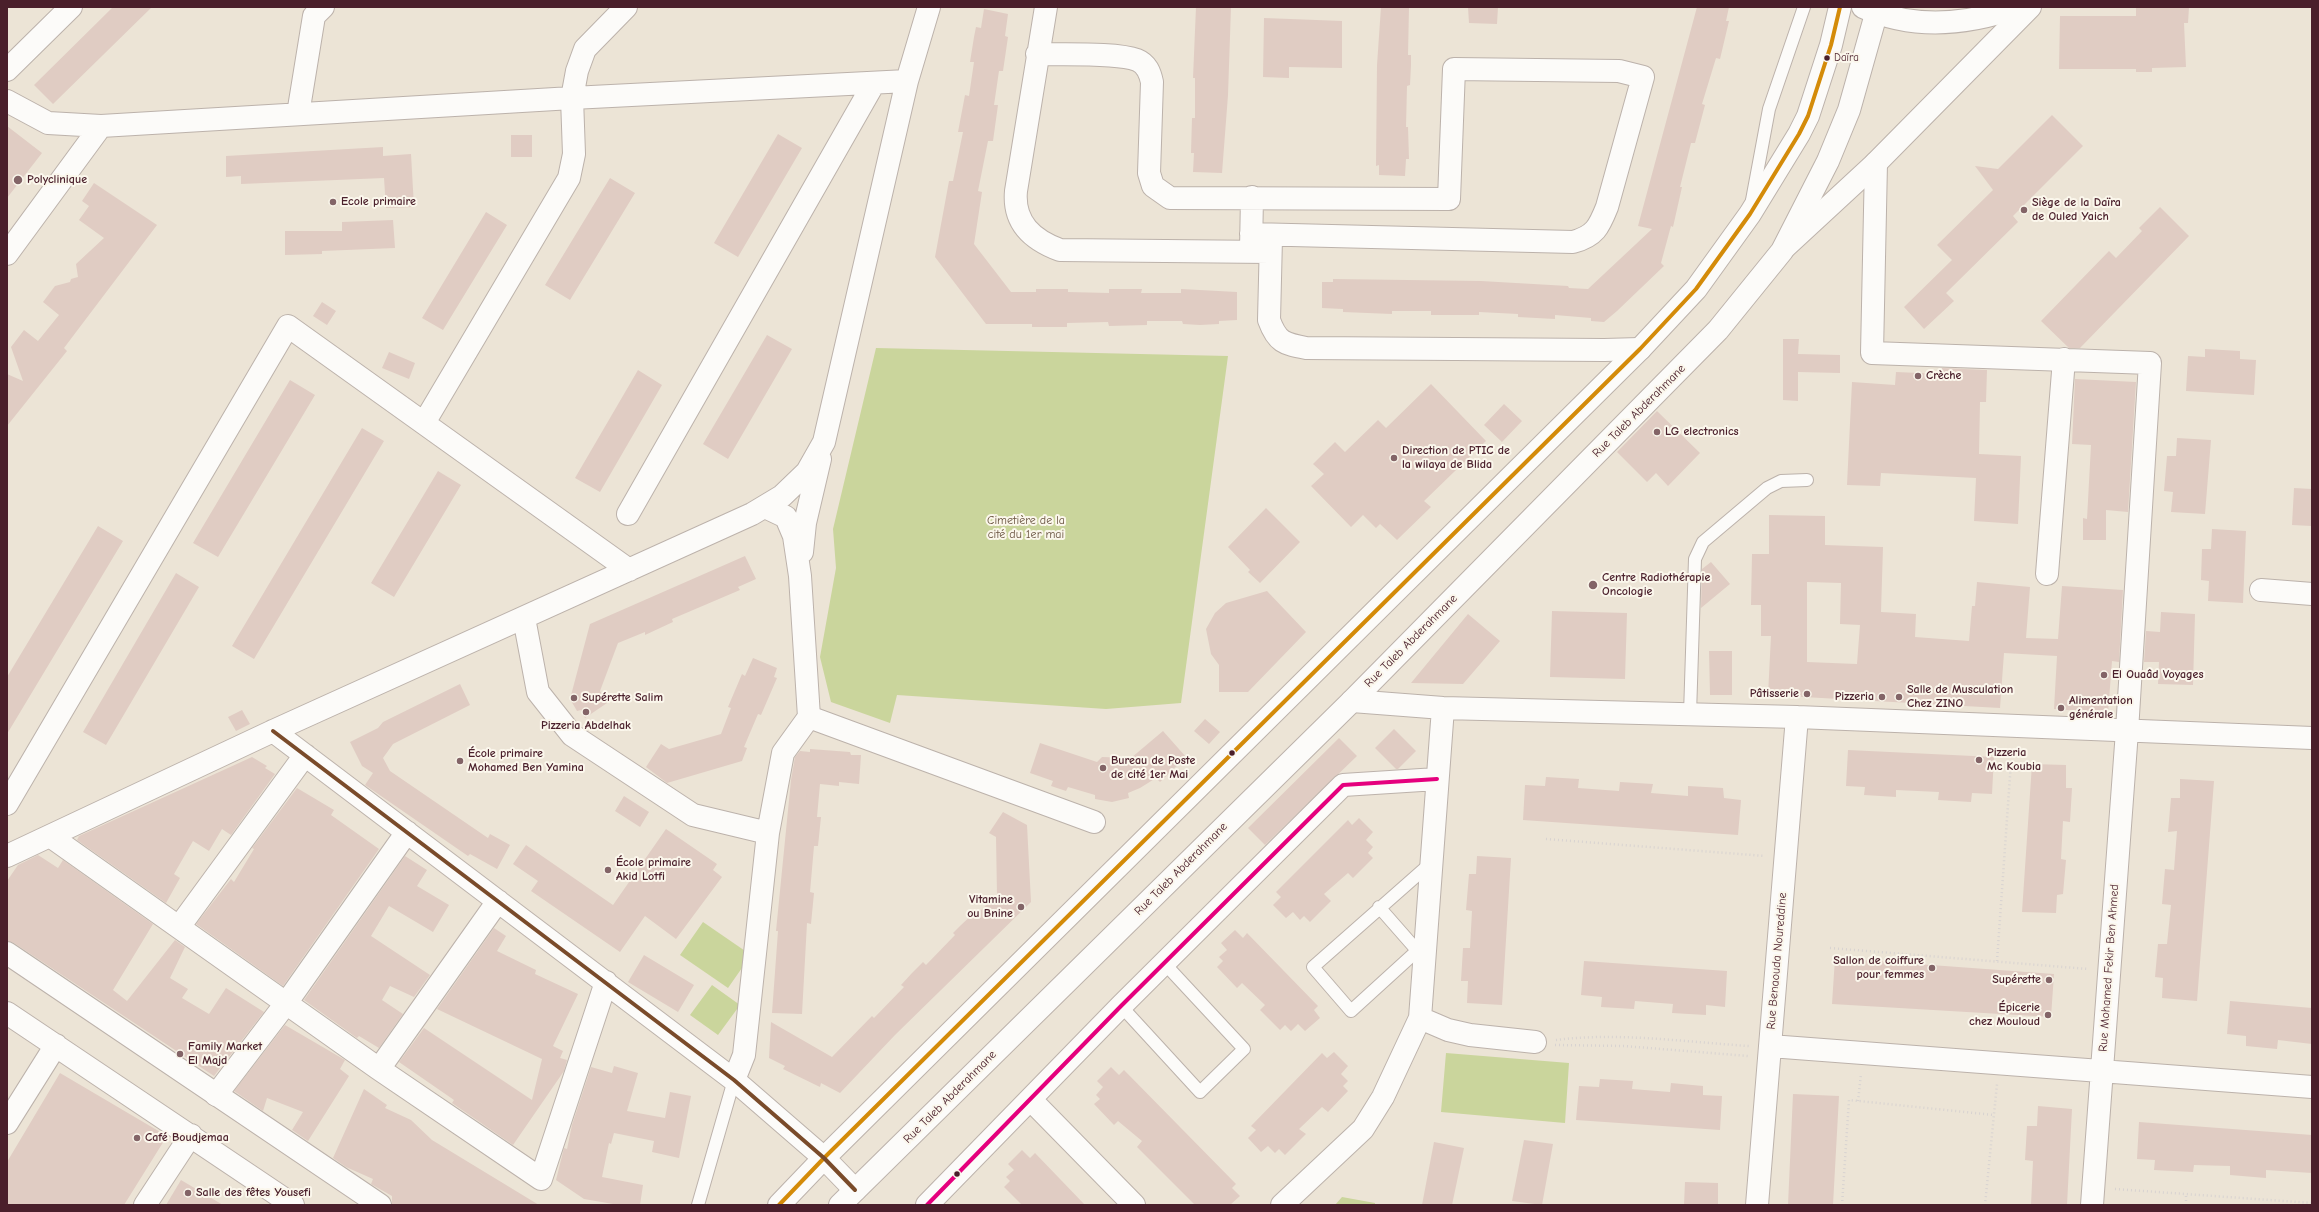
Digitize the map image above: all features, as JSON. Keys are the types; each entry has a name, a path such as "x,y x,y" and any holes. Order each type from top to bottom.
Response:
{"street":[{"path":"7,70 71,7"},
{"path":"298,114 314,16 323,7"},
{"path":"424,423 569,178 574,154 572,98 577,71 585,49 626,7"},
{"path":"800,576 805,523 908,81 929,7"},
{"path":"1037,54 1122,56 1138,60 1149,70 1152,82 1148,173 1153,186 1170,198 1252,197 1449,199 1454,69 1619,71 1643,78 1607,207 1599,226 1585,239 1573,242 1261,243 1060,250 1043,244 1032,235 1023,226 1016,209 1016,200 1037,54 1046,7"},
{"path":"779,1205 824,1158 1640,349 1696,289 1750,214 1799,134 1808,116 1840,7"},
{"path":"1873,9 1917,23 1948,23 1990,17 2018,7"},
{"path":"1782,251 1876,163 2030,7"},
{"name":"Rue Taleb Abderahmane","path":"840,1205 1352,701 1718,330 1782,251 1828,161 1849,110 1873,9"},
{"path":"7,101 48,123 102,126 572,98 908,81"},
{"path":"628,514 874,83"},
{"path":"7,254 102,126"},
{"path":"1876,163 1872,352 2064,359 2047,574"},
{"path":"1252,197 1261,243 1269,320 1273,332 1279,340 1290,345 1306,348 1640,349"},
{"path":"7,804 288,326 629,570"},
{"name":"Rue Mohamed Fekir Ben Ahmed","path":"2064,359 2150,363 2127,731 2092,1205"},
{"path":"7,856 273,731 629,570 765,506 782,496 807,472 824,442"},
{"path":"734,1080 744,1055 768,833 784,753 809,717 800,576 794,536 786,517 765,506"},
{"path":"2261,590 2312,594"},
{"path":"524,618 538,692 572,734 693,815 768,833"},
{"path":"1352,701 1444,708 1797,717 2312,738"},
{"path":"1282,1205 1363,1129 1383,1097 1420,1018 1421,954 1431,863 1444,708"},
{"path":"809,717 1094,822"},
{"name":"Rue Benaouda Noureddine","path":"1757,1205 1763,1046 1797,717"},
{"path":"273,731 734,1080 824,1158 855,1190"},
{"path":"179,927 305,756"},
{"path":"927,1205 1031,1100 1120,1006 1343,785 1437,779"},
{"path":"216,1095 286,1002 407,832"},
{"path":"50,836 379,1069 541,1179 606,982"},
{"path":"379,1069 498,901"},
{"path":"7,953 380,1205"},
{"path":"7,1013 191,1135 293,1205"},
{"path":"1420,1018 1448,1030 1470,1035 1535,1042"},
{"path":"7,1123 56,1045"},
{"path":"1763,1046 1998,1062 2312,1087"},
{"path":"1031,1100 1134,1205"},
{"path":"144,1205 191,1135"}],"lane":[{"path":"1750,214 1769,109 1804,7"},
{"path":"1690,714 1695,559 1703,542 1767,488 1781,481 1807,480"},
{"path":"1379,907 1421,954 1351,1011 1313,967 1379,907 1431,863"},
{"path":"1120,1006 1200,1092 1244,1049 1164,964"},
{"path":"698,1205 734,1080"}],"path":[{"path":"1997,961 2012,747"},
{"path":"1546,840 1771,856"},
{"path":"1830,948 2091,969"},
{"path":"1535,1042 1572,1038 1631,1038 1763,1046"},
{"path":"1535,1042 1560,1046 1624,1046 1749,1056"},
{"path":"1858,1101 1863,1053"},
{"path":"1985,1205 1998,1062"},
{"path":"1842,1205 1849,1100 1994,1115"},
{"path":"2114,1188 2312,1203"},
{"path":"2186,1194 2186,1205"},
{"path":"2268,1200 2268,1205"}],"green space":[{"name":"Cimetière de la cité du 1er mai","path":"876,348 1228,356 1181,703 1106,709 897,695 890,723 831,702 820,657 836,568 833,529"},
{"path":"703,922 751,955 728,988 680,955"},
{"path":"712,985 740,1005 718,1035 690,1015"},
{"path":"1446,1053 1569,1063 1565,1123 1441,1112"},
{"path":"1342,1197 1375,1203 1375,1205 1335,1205"}],"building":[{"path":"113,7 152,7 53,104 34,85"},
{"path":"1196,7 1231,7 1228,95 1222,173 1193,172 1194,153 1191,153 1192,118 1195,118 1195,78 1193,78"},
{"path":"1381,7 1409,7 1408,55 1411,55 1411,65 1410,85 1407,86 1406,127 1408,127 1409,159 1406,159 1405,176 1379,175 1379,165 1376,166 1377,65"},
{"path":"1468,7 1498,7 1497,24 1469,23"},
{"path":"1697,7 1729,7 1726,21 1729,21 1720,59 1716,58 1702,104 1705,105 1695,143 1691,143 1680,187 1682,187 1673,227 1671,226 1661,263 1664,266 1604,322 1591,321 1591,318 1555,315 1555,319 1518,317 1518,314 1479,312 1479,315 1431,315 1431,311 1392,311 1392,314 1343,312 1343,309 1322,308 1322,282 1333,282 1333,279 1481,281 1568,286 1569,288 1588,289 1652,229 1638,226"},
{"path":"2136,7 2189,7 2188,23 2184,23 2186,67 2152,68 2152,72 2136,72 2136,69 2059,69 2060,16 2136,16"},
{"path":"984,9 1008,14 1005,36 1008,37 1003,71 999,71 994,105 998,105 993,141 988,141 978,191 982,192 974,244 1011,292 1036,292 1036,289 1068,289 1068,292 1109,293 1109,289 1142,289 1141,293 1181,293 1181,289 1237,292 1237,320 1219,321 1219,324 1200,325 1183,324 1182,321 1147,321 1147,325 1109,326 1108,322 1067,323 1067,327 1032,327 1032,324 986,324 935,257 949,181 953,181 963,132 958,132 965,95 969,96 974,62 970,62 974,37 976,27 981,28"},
{"path":"1264,18 1342,21 1342,68 1289,67 1289,78 1263,77"},
{"path":"2052,115 2083,146 2013,216 2018,222 1946,293 1954,301 1924,329 1904,307 1952,260 1937,245 1993,190 1975,166 1998,169"},
{"name":"Polyclinique","path":"7,126 42,153 7,198"},
{"path":"778,134 802,148 738,257 714,243"},
{"path":"511,135 532,135 532,157 511,157"},
{"path":"383,147 383,156 411,154 414,207 386,208 384,178 241,184 241,176 226,177 226,156"},
{"path":"610,178 635,193 570,300 545,285"},
{"path":"94,183 157,225 64,348 67,351 7,426 7,374 23,381 11,347 24,330 38,341 59,315 43,302 55,286 70,282 71,279 78,277 76,264 104,238 79,220 89,206 82,201"},
{"path":"2160,207 2189,236 2080,348 2069,348 2041,321 2109,251 2116,258 2142,231 2139,228"},
{"path":"486,212 507,225 443,330 422,318"},
{"path":"393,220 395,248 322,251 322,254 285,255 285,231 342,231 342,222"},
{"path":"322,302 336,311 327,325 313,316"},
{"path":"767,335 792,349 728,459 703,444"},
{"path":"1783,339 1799,339 1798,354 1840,355 1840,373 1798,372 1798,401 1783,400"},
{"path":"2205,349 2240,351 2240,359 2256,360 2254,395 2186,391 2188,356 2205,357"},
{"path":"389,352 415,363 409,379 382,368"},
{"path":"1942,368 1987,370 1986,402 1980,402 1979,454 2021,456 2018,524 1974,521 1976,478 1881,473 1880,486 1847,485 1852,382 1895,385 1896,372 1942,374"},
{"path":"638,370 662,385 600,492 575,478"},
{"path":"2075,379 2136,382 2128,512 2106,510 2106,540 2083,540 2083,518 2087,519 2091,445 2072,444"},
{"path":"290,380 315,395 218,557 193,543"},
{"name":"Direction de PTIC de la wilaya de Blida","path":"1431,384 1486,441 1424,501 1431,507 1397,540 1380,524 1376,528 1363,515 1351,527 1311,486 1324,474 1313,464 1335,442 1345,452 1378,420 1386,428"},
{"path":"1504,404 1522,421 1502,442 1484,425"},
{"name":"LG electronics","path":"1657,411 1700,453 1668,486 1656,473 1647,482 1617,452"},
{"path":"362,428 384,441 254,659 232,646"},
{"path":"2177,438 2211,440 2205,514 2171,512 2173,492 2164,491 2167,456 2176,456"},
{"path":"438,471 461,485 394,597 371,583"},
{"path":"2294,488 2312,489 2312,526 2292,525"},
{"path":"1266,508 1300,542 1260,583 1248,572 1250,570 1228,547"},
{"path":"1769,515 1825,516 1825,545 1883,547 1881,612 1916,614 1915,637 1969,641 1972,606 1975,606 1977,582 2030,587 2026,638 2058,639 2062,586 2123,590 2119,662 2112,661 2108,713 2054,709 2057,656 2004,653 2000,708 1768,695 1771,636 1761,636 1761,605 1751,605 1752,554 1769,554","holes":["1807,582 1841,583 1840,624 1860,625 1857,664 1807,662"]},
{"path":"98,526 123,541 7,734 7,677"},
{"path":"2212,529 2246,531 2243,603 2208,601 2209,581 2201,580 2202,549 2211,549"},
{"path":"745,556 756,579 738,587 740,590 672,619 673,622 645,635 645,632 618,643 600,691 607,703 585,718 581,710 577,711 570,699 590,624"},
{"path":"1711,562 1730,584 1701,608 1702,569"},
{"path":"176,573 199,587 106,745 83,732"},
{"path":"1267,591 1306,632 1248,692 1219,692 1219,665 1211,654 1206,629 1215,613 1226,603"},
{"path":"1552,611 1627,613 1625,679 1550,677"},
{"path":"2161,612 2195,614 2193,685 2158,684 2159,662 2144,662 2146,631 2160,632"},
{"path":"1468,614 1500,641 1463,684 1411,683"},
{"path":"1709,651 1732,651 1732,695 1710,695"},
{"path":"753,658 777,668 774,677 777,678 761,715 758,714 744,747 747,748 742,761 667,783 646,767 661,744 669,749 721,734 731,708 728,707 742,674 745,676"},
{"path":"460,684 470,705 393,744 383,758 390,771 488,838 490,834 510,845 497,869 470,854 468,856 365,785 373,773 362,766 350,742 378,728 383,722"},
{"path":"242,710 250,724 236,731 228,717"},
{"path":"1205,719 1220,732 1209,744 1194,731"},
{"path":"1394,729 1416,751 1398,769 1396,769 1375,748"},
{"name":"Bureau de Poste de cité 1er Mai","path":"1163,731 1186,757 1160,782 1156,778 1140,788 1128,793 1129,798 1112,802 1095,799 1095,795 1068,787 1066,791 1051,786 1053,781 1030,773 1040,743 1097,762 1102,757 1131,758"},
{"path":"1339,738 1357,756 1265,845 1248,828"},
{"path":"810,749 850,752 851,755 861,755 859,784 839,782 839,786 820,784 817,817 821,817 818,846 814,846 810,892 814,893 811,924 807,923 802,1014 772,1013 778,931 776,931 791,780 795,757 800,751 810,752"},
{"path":"1848,750 1994,757 1992,794 1972,793 1971,802 1938,800 1939,792 1896,790 1896,797 1864,795 1865,787 1846,786"},
{"path":"252,757 267,766 265,768 275,774 231,835 222,829 209,851 193,841 174,874 180,878 166,903 77,840 79,836"},
{"path":"2032,764 2066,765 2066,788 2072,788 2070,822 2063,821 2061,859 2066,860 2063,894 2057,895 2056,913 2022,912"},
{"path":"1546,777 1579,779 1578,788 1619,791 1620,782 1653,784 1651,793 1688,796 1688,786 1723,788 1724,798 1741,800 1738,835 1523,820 1525,785 1545,786"},
{"path":"2180,779 2214,781 2197,1001 2162,998 2163,978 2155,977 2158,944 2167,944 2171,905 2162,904 2165,869 2174,870 2177,831 2168,832 2171,798 2180,798"},
{"path":"297,788 334,810 331,815 379,849 283,986 196,924 231,879 234,882 254,849 252,848"},
{"path":"624,796 649,812 640,827 615,811"},
{"path":"1003,812 1027,825 1031,902 895,1035 840,1093 821,1083 820,1087 783,1069 785,1066 769,1058 771,1022 832,1057 872,1016 874,1018 904,987 901,985 923,962 926,965 955,935 953,933 961,925 976,911 978,913 997,895 996,837 989,833"},
{"path":"1359,818 1373,832 1366,840 1373,847 1368,853 1373,858 1353,878 1348,873 1324,894 1331,901 1310,922 1304,916 1300,920 1293,912 1286,918 1273,905 1281,897 1276,892 1348,820 1352,825"},
{"path":"666,829 717,864 713,870 722,877 676,939 645,916 620,952 531,891 538,881 513,864 526,845 613,905"},
{"path":"38,855 58,868 63,860 153,924 113,990 127,1001 175,940 185,947 170,978 188,989 182,998 209,1014 226,988 264,1012 214,1076 14,943 7,941 7,881 18,865"},
{"path":"405,856 427,870 417,886 449,905 433,932 389,906 371,936 430,975 414,997 390,986 382,1000 403,1014 379,1048 359,1036 357,1038 304,1000"},
{"path":"1477,856 1511,858 1502,1005 1467,1003 1468,981 1461,981 1463,948 1470,948 1472,911 1466,910 1469,874 1476,874"},
{"path":"494,928 506,936 497,951 536,970 535,974 578,994 553,1046 563,1051 560,1058 567,1060 564,1071 513,1145 452,1103 454,1100 399,1062 424,1028 532,1100 542,1059 437,1009"},
{"path":"1235,930 1243,938 1247,933 1318,1006 1314,1010 1320,1018 1305,1031 1298,1024 1291,1031 1285,1025 1280,1030 1260,1010 1265,1005 1242,983 1237,988 1217,967 1223,961 1219,957 1227,950 1221,943"},
{"path":"644,955 694,985 678,1012 628,982"},
{"path":"1835,958 2054,974 2051,1017 1832,1004"},
{"path":"1584,961 1727,971 1725,1007 1706,1005 1706,1015 1672,1013 1673,1004 1635,1001 1634,1009 1601,1007 1602,997 1581,995"},
{"path":"2230,1001 2312,1008 2312,1044 2278,1040 2277,1049 2246,1046 2246,1036 2227,1034"},
{"path":"285,1025 345,1060 340,1069 349,1076 308,1141 292,1130 303,1112 267,1098 263,1111 234,1091"},
{"path":"1334,1052 1348,1066 1341,1074 1348,1081 1343,1086 1348,1091 1328,1112 1322,1107 1299,1129 1306,1134 1285,1155 1279,1149 1275,1153 1268,1146 1261,1152 1248,1138 1256,1130 1251,1126 1322,1053 1327,1058"},
{"path":"614,1066 638,1073 627,1111 665,1118 670,1092 691,1096 679,1158 652,1152 654,1141 614,1133 611,1144 609,1143 602,1177 643,1185 640,1205 619,1205 584,1199 556,1180 564,1148 567,1149 572,1125 591,1067 612,1073"},
{"path":"1111,1067 1119,1075 1124,1070 1236,1184 1232,1188 1240,1196 1230,1205 1195,1205 1137,1147 1142,1141 1118,1121 1114,1125 1094,1104 1100,1099 1096,1095 1103,1087 1097,1081"},
{"path":"60,1073 167,1136 124,1205 7,1205 7,1162"},
{"path":"1600,1079 1633,1081 1632,1089 1670,1092 1671,1083 1703,1086 1703,1095 1722,1096 1720,1130 1576,1120 1579,1086 1599,1087"},
{"path":"364,1089 387,1105 385,1108 411,1120 432,1140 539,1205 392,1205 392,1196 371,1184 373,1179 346,1167 333,1158"},
{"path":"1793,1094 1839,1096 1833,1205 1788,1205"},
{"path":"2038,1106 2072,1109 2067,1205 2031,1205 2033,1161 2025,1160 2027,1126 2037,1126"},
{"path":"2139,1122 2312,1135 2312,1173 2266,1170 2266,1178 2230,1175 2230,1166 2194,1165 2193,1172 2154,1170 2155,1160 2137,1159"},
{"path":"1524,1140 1553,1144 1542,1205 1512,1201"},
{"path":"1434,1142 1464,1148 1452,1205 1422,1205"},
{"path":"1022,1150 1030,1158 1035,1153 1085,1205 1022,1205 1004,1187 1010,1181 1006,1177 1014,1170 1008,1164"},
{"name":"Salle des fêtes Yousefi","path":"181,1180 223,1205 166,1205"},
{"path":"1685,1182 1718,1183 1718,1205 1684,1205"}],"transit line":[{"path":"779,1205 824,1158 1640,349 1696,289 1750,214 1799,134 1808,116 1831,45 1840,7"},
{"path":"273,731 734,1080 824,1158 855,1190"},
{"path":"927,1205 1121,1006 1343,785 1437,779"}],"place":[{"name":"Daïra","path":"1827,58"},
{"name":"Polyclinique","path":"18,180"},
{"name":"Ecole primaire","path":"333,202"},
{"name":"Siège de la Daïra de Ouled Yaich","path":"2024,210"},
{"name":"Crèche","path":"1918,376"},
{"name":"LG electronics","path":"1657,432"},
{"name":"Direction de PTIC de la wilaya de Blida","path":"1394,458"},
{"name":"Centre Radiothérapie Oncologie","path":"1593,585"},
{"name":"El Ouaâd Voyages","path":"2104,675"},
{"name":"Pâtisserie","path":"1807,694"},
{"name":"Pizzeria","path":"1882,697"},
{"name":"Salle de Musculation Chez ZINO","path":"1899,697"},
{"name":"Supérette Salim","path":"574,698"},
{"name":"Alimentation générale","path":"2061,708"},
{"name":"Pizzeria Abdelhak","path":"586,712"},
{"name":"Pizzeria Mc Koubia","path":"1979,760"},
{"name":"École primaire Mohamed Ben Yamina","path":"460,761"},
{"name":"Bureau de Poste de cité 1er Mai","path":"1103,768"},
{"name":"École primaire Akid Lotfi","path":"608,870"},
{"name":"Vitamine ou Bnine","path":"1021,907"},
{"name":"Sallon de coiffure pour femmes","path":"1932,968"},
{"name":"Supérette","path":"2049,980"},
{"name":"Épicerie chez Mouloud","path":"2048,1015"},
{"name":"Family Market El Majd","path":"180,1054"},
{"name":"Café Boudjemaa","path":"137,1138"},
{"name":"Salle des fêtes Yousefi","path":"188,1193"}]}
